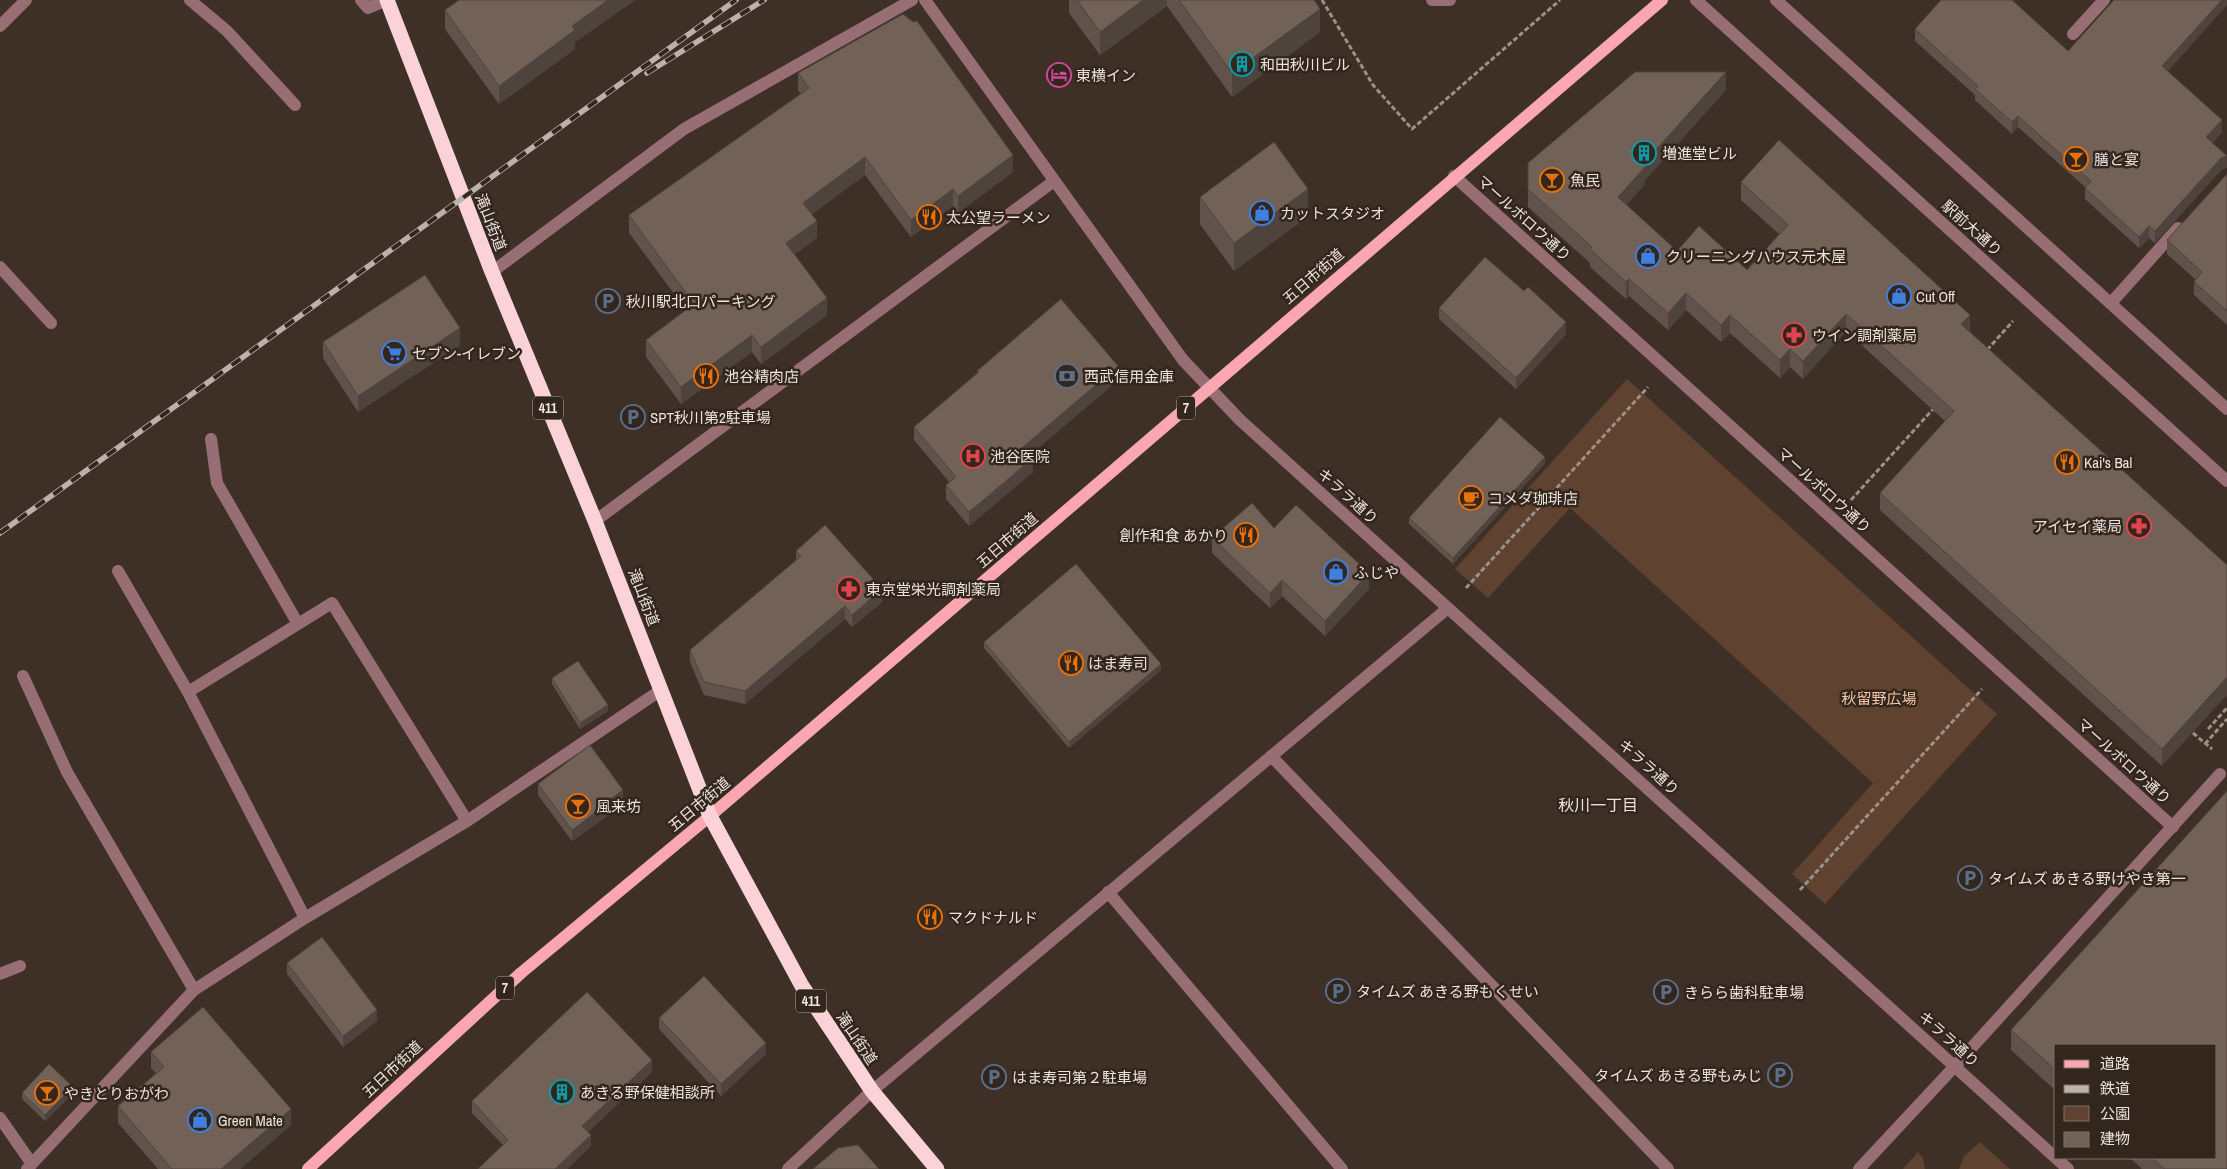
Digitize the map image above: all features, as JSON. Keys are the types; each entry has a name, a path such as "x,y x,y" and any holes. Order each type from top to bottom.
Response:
{"highway":[{"name":"滝山街道","path":"387,0 492,272 595,521 710,816 802,986 872,1092 938,1169"}],"main road":[{"name":"五日市街道","path":"308,1169 521,972 710,816 1454,176 1662,0"}],"street":[{"path":"0,26 26,0"},
{"path":"190,0 227,31 294,106"},
{"path":"361,0 368,8 387,0"},
{"path":"492,272 684,129 912,0"},
{"name":"キララ通り","path":"924,0 1182,360 1240,420 2054,1156"},
{"path":"1432,0 1450,0"},
{"name":"駅前大通り","path":"1696,0 2227,480"},
{"path":"1776,0 2227,409"},
{"path":"2073,34 2104,0"},
{"name":"マールボロウ通り","path":"1454,176 2172,827"},
{"path":"595,521 1054,182"},
{"path":"2111,303 2188,218"},
{"path":"0,267 51,323"},
{"path":"211,439 217,483 298,624"},
{"path":"118,571 188,692 306,918"},
{"path":"188,692 332,603 467,821"},
{"path":"788,1169 872,1092 1448,608"},
{"path":"23,676 67,772 194,990"},
{"path":"0,1118 30,1167 194,990 306,918 467,821 661,690"},
{"path":"1272,756 1668,1169"},
{"path":"1859,1169 2220,774"},
{"path":"1108,892 1342,1169"},
{"path":"0,974 20,966"},
{"name":"キララ通り","path":"2057,1159 2068,1169"}],"path":[{"path":"1322,0 1373,84 1412,129 1560,0"},
{"path":"1984,353 2030,302"},
{"path":"1448,608 1665,368"},
{"path":"1833,520 1938,404"},
{"path":"1782,910 1999,670"},
{"path":"2208,729 2227,708"},
{"path":"2205,744 2227,719"}],"green space":[{"name":"秋留野広場","path":"1627,379 1997,714 1825,904 1792,874 1873,783 1570,508 1488,598 1455,569"},
{"path":"1980,1142 2010,1169 1959,1169 1964,1156"},
{"path":"1918,1152 1923,1158 1925,1169 1903,1169"}],"building":[{"path":"459,0 608,0 572,26 575,30 499,86 445,10"},
{"path":"1077,0 1143,0 1100,32"},
{"name":"和田秋川ビル","path":"1179,0 1314,0 1320,9 1232,73"},
{"path":"1941,0 2012,0 2068,51 2114,0 2222,0 2162,66 2222,120 2206,137 2227,156 2221,158 2155,231 2149,226 2139,237 2085,188 2091,181 2018,116 2012,122 1975,89 1978,86 1915,29"},
{"path":"903,14 913,22 917,21 1013,155 958,196 953,189 911,220 865,157 803,203 817,221 786,243 827,298 761,347 752,335 681,387 646,340 694,304 629,215 809,88 798,73"},
{"path":"1635,72 1726,72 1643,164 1645,167 1618,197 1677,251 1699,226 1747,270 1788,225 1741,182 1779,140 1970,315 1961,324 2227,565 2227,677 2162,749 1880,493 1954,411 1846,314 1803,361 1790,349 1780,360 1730,315 1721,325 1686,293 1668,313 1629,279 1626,282 1590,249 1592,247 1528,189 1528,163"},
{"path":"1274,142 1308,189 1234,243 1200,197"},
{"path":"2227,174 2227,311 2194,282 2202,272 2167,240"},
{"path":"1485,257 1524,291 1528,287 1566,322 1516,378 1439,308"},
{"path":"425,275 460,328 358,396 323,342"},
{"path":"1061,299 1118,366 1023,447 1033,458 969,512 946,485 956,477 914,427"},
{"path":"1500,417 1545,457 1453,558 1409,518"},
{"path":"1252,503 1274,528 1296,505 1369,573 1325,621 1282,580 1270,593 1212,538"},
{"path":"825,525 882,589 852,615 845,606 745,691 704,682 690,650 801,556 796,551"},
{"path":"1076,564 1161,664 1069,742 984,642"},
{"path":"578,661 608,705 580,723 552,678"},
{"path":"590,745 623,790 572,830 538,784"},
{"path":"2227,791 2227,1169 2165,1169 2153,1159 2217,1159 2217,1044 2054,1044 2054,1068 2011,1030"},
{"path":"322,937 377,1010 343,1036 287,963"},
{"path":"704,976 766,1043 721,1084 659,1018"},
{"name":"あきる野保健相談所","path":"587,992 652,1060 582,1126 591,1135 555,1169 478,1169 508,1140 472,1101"},
{"path":"203,1007 291,1109 221,1169 172,1169 118,1106 164,1067 151,1052"},
{"path":"49,1064 73,1087 45,1115 22,1093"},
{"path":"858,1145 879,1169 813,1169 838,1148"}],"railway":[{"path":"0,533 736,0"},
{"path":"647,73 764,0"}],"place":[{"name":"和田秋川ビル","path":"1242,64"},
{"name":"東横イン","path":"1059,75"},
{"name":"増進堂ビル","path":"1644,153"},
{"name":"膳と宴","path":"2076,159"},
{"name":"魚民","path":"1552,180"},
{"name":"カットスタジオ","path":"1262,213"},
{"name":"太公望ラーメン","path":"929,217"},
{"name":"クリーニングハウス元木屋","path":"1648,256"},
{"name":"Cut Off","path":"1899,296"},
{"name":"秋川駅北口パーキング","path":"608,301"},
{"name":"ウイン調剤薬局","path":"1794,335"},
{"name":"セブン-イレブン","path":"394,353"},
{"name":"池谷精肉店","path":"706,376"},
{"name":"西武信用金庫","path":"1067,376"},
{"name":"SPT秋川第2駐車場","path":"633,417"},
{"name":"池谷医院","path":"973,456"},
{"name":"Kai's Bal","path":"2067,462"},
{"name":"コメダ珈琲店","path":"1471,498"},
{"name":"アイセイ薬局","path":"2139,526"},
{"name":"創作和食 あかり","path":"1246,535"},
{"name":"ふじや","path":"1336,572"},
{"name":"東京堂栄光調剤薬局","path":"849,589"},
{"name":"はま寿司","path":"1071,663"},
{"name":"風来坊","path":"578,806"},
{"name":"タイムズ あきる野けやき第一","path":"1970,878"},
{"name":"マクドナルド","path":"930,917"},
{"name":"タイムズ あきる野もくせい","path":"1338,991"},
{"name":"きらら歯科駐車場","path":"1666,992"},
{"name":"タイムズ あきる野もみじ","path":"1780,1075"},
{"name":"はま寿司第２駐車場","path":"994,1077"},
{"name":"あきる野保健相談所","path":"562,1092"},
{"name":"やきとりおがわ","path":"47,1093"},
{"name":"Green Mate","path":"200,1120"}],"district":[{"name":"秋川一丁目","path":"1598,805"}]}
